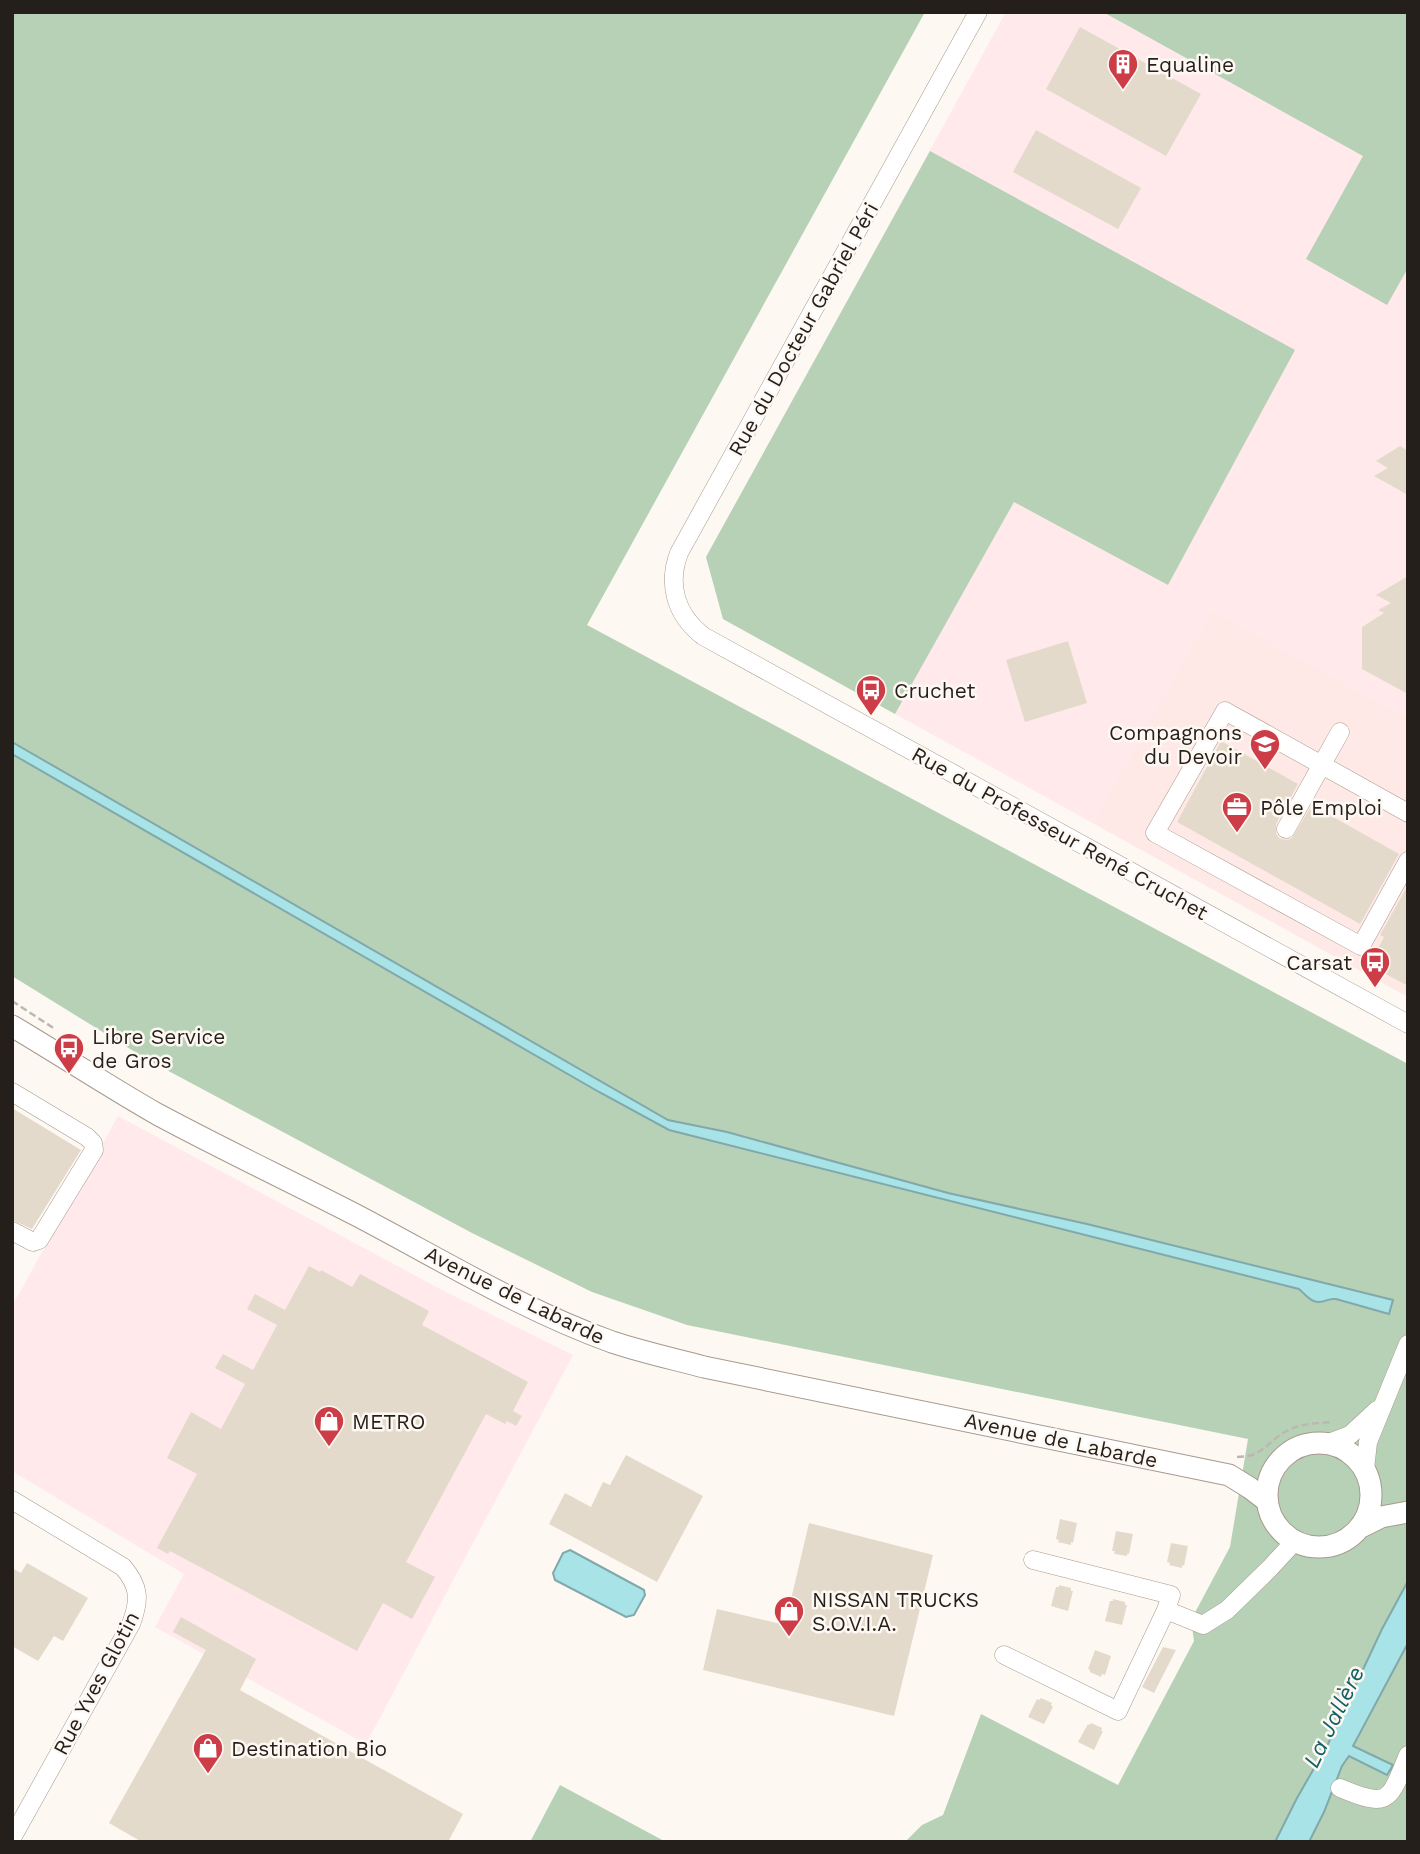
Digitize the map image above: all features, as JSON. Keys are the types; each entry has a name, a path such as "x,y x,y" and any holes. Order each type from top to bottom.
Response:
{"main road":[{"name":"Avenue de Labarde","path":"12,1026 113,1088 201,1137 482,1282 612,1342 705,1367 1230,1466 1245,1473 1278,1463"},
{"path":"1332,1433 1358,1460 1383,1493 1408,1512 1381,1517 1361,1527 1345,1541 1325,1547 1304,1545 1279,1529 1273,1520 1267,1501 1269,1481 1278,1463 1295,1448 1317,1442 1332,1433"},
{"name":"Avenue de Labarde","path":"1230,1466 1250,1488 1267,1501"},
{"path":"1361,1527 1372,1500 1367,1475"}],"street":[{"name":"Rue du Docteur Gabriel Péri","path":"713,641 686,621 676,600 673,576 679,553 978,12"},
{"name":"Rue du Professeur René Cruchet","path":"713,641 1408,1024"},
{"path":"1408,813 1225,711 1155,833 1362,946 1408,861"},
{"path":"1286,829 1340,732"},
{"path":"12,1092 87,1137 93,1143 94,1150 39,1240 33,1242 12,1231"},
{"path":"1367,1475 1368,1442 1408,1344"},
{"path":"1332,1433 1350,1435 1376,1411 1387,1396"},
{"name":"Rue Yves Glotin","path":"12,1500 123,1567 132,1577 138,1601 131,1624 12,1838"},
{"path":"1166,1610 1203,1625 1227,1610 1295,1541"},
{"path":"1004,1655 1118,1711 1171,1595 1033,1560"},
{"path":"1340,1788 1374,1799 1385,1798 1394,1790 1408,1755"}],"path":[{"path":"12,1001 60,1032"},
{"path":"1230,1466 1240,1458 1264,1450 1280,1436 1303,1425 1320,1422 1332,1433"}],"shaded area":[{"path":"1006,12 1408,12 1408,997 723,619 706,557"},
{"name":"Compagnons du Devoir","path":"1212,611 1408,719 1408,997 1093,823"},
{"path":"118,1116 444,1291 573,1355 366,1744 155,1627 184,1574 12,1471 12,1306"}],"green space":[{"path":"12,12 925,12 587,625 1408,1064 1408,1842 905,1842 922,1825 943,1815 981,1714 1118,1785 1194,1641 1191,1620 1230,1547 1248,1439 687,1325 592,1292 472,1233 148,1060 12,976"},
{"path":"1103,12 1408,12 1408,268 1387,305 1306,259 1363,156"},
{"path":"930,151 1295,350 1168,585 1014,502 895,714 723,619 706,557"},
{"path":"560,1785 666,1842 530,1842"}],"water":[{"path":"12,742 668,1120 727,1132 948,1193 1087,1224 1393,1300 1389,1314 1336,1299 1316,1302 1299,1289 669,1130 12,754"},
{"path":"570,1550 644,1590 645,1595 634,1615 626,1617 555,1580 553,1573 563,1553"},
{"path":"1408,1581 1408,1643 1353,1746 1393,1765 1387,1775 1349,1756 1342,1766 1309,1842 1275,1842 1328,1744 1382,1629"}],"building":[{"name":"Equaline","path":"1080,27 1201,94 1166,156 1046,89"},
{"path":"1036,130 1141,188 1118,229 1013,172"},
{"path":"1400,446 1408,451 1408,495 1374,476 1388,468 1376,461"},
{"path":"1408,576 1408,694 1362,669 1362,627 1384,613 1378,610 1391,603 1376,595"},
{"path":"1068,641 1087,703 1025,722 1006,660"},
{"name":"Pôle Emploi","path":"1221,741 1298,784 1276,824 1276,834 1280,839 1292,838 1312,805 1399,854 1360,924 1177,822"},
{"path":"1408,885 1408,986 1369,965 1384,937 1380,935"},
{"path":"12,1108 81,1150 32,1229 12,1220"},
{"path":"309,1266 352,1287 360,1274 429,1311 422,1325 528,1382 513,1411 522,1416 516,1426 507,1421 505,1424 486,1414 406,1562 435,1577 412,1619 383,1603 357,1651 170,1551 168,1554 157,1548 197,1474 167,1458 191,1412 221,1429 245,1384 215,1368 223,1354 253,1370 277,1325 247,1309 255,1294 285,1310"},
{"path":"626,1455 703,1496 657,1582 549,1524 565,1493 591,1507 603,1482 610,1485"},
{"path":"1060,1519 1077,1523 1071,1545 1056,1539"},
{"path":"809,1523 933,1555 894,1716 703,1670 717,1609 785,1625"},
{"path":"1116,1531 1133,1534 1127,1556 1114,1554 1115,1551 1112,1551"},
{"path":"1171,1543 1188,1546 1182,1568 1167,1562"},
{"path":"27,1563 88,1598 63,1641 54,1636 38,1661 12,1646 12,1568 21,1573"},
{"path":"1059,1585 1073,1591 1068,1611 1051,1606"},
{"path":"1113,1599 1127,1605 1122,1625 1105,1621 1110,1601"},
{"path":"181,1617 256,1659 240,1690 463,1814 448,1842 142,1842 109,1823 206,1650 173,1632"},
{"path":"1163,1647 1176,1650 1154,1693 1142,1687"},
{"path":"1095,1650 1111,1656 1105,1675 1102,1674 1101,1677 1088,1669"},
{"path":"1037,1699 1052,1703 1053,1707 1044,1724 1028,1717"},
{"path":"1091,1723 1103,1731 1094,1750 1078,1742"}],"place":[{"name":"Equaline","path":"1123,91"},
{"name":"Cruchet","path":"871,717"},
{"name":"Compagnons du Devoir","path":"1265,771"},
{"name":"Pôle Emploi","path":"1237,834"},
{"name":"Carsat","path":"1375,989"},
{"name":"Libre Service de Gros","path":"69,1075"},
{"name":"METRO","path":"329,1448"},
{"name":"NISSAN TRUCKS S.O.V.I.A.","path":"789,1638"},
{"name":"Destination Bio","path":"208,1775"}],"water label":[{"name":"La Jallère","path":"1334,1717"}]}
